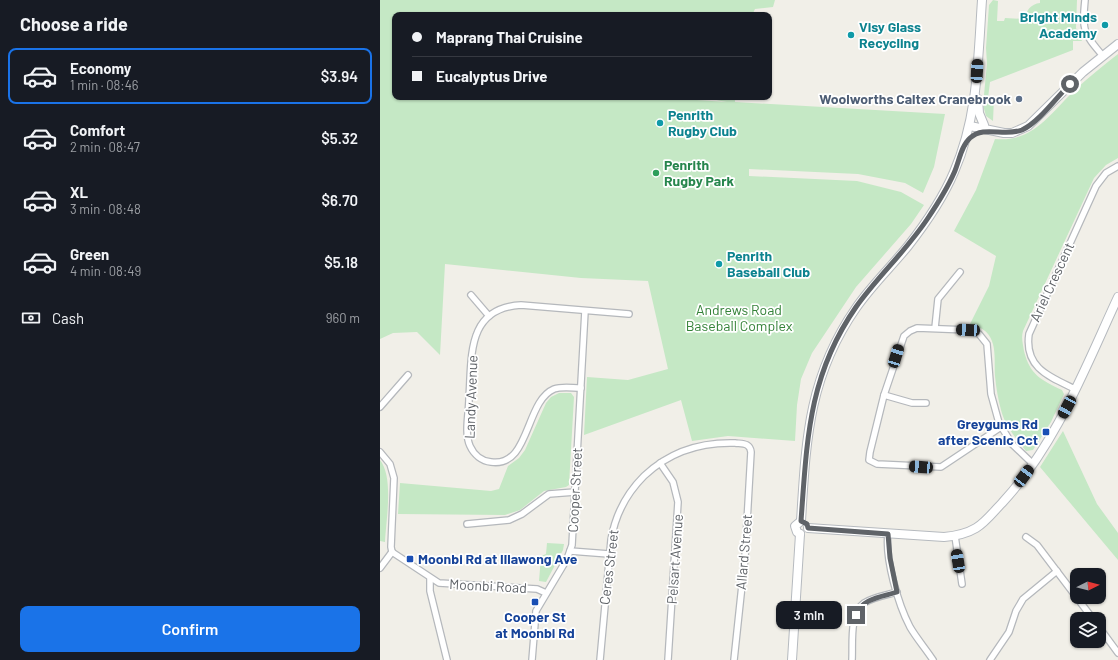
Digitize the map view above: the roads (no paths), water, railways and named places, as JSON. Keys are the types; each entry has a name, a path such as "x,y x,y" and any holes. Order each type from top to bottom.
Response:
{"main road":[{"path":"808,528 806,533 800,534 796,532 795,526 801,521 809,424 817,389 830,353 856,308 908,246 929,217 954,172 970,124 976,86 982,0"},
{"path":"970,124 1004,133 1020,130 1035,122 1040,114 1070,84 1118,44"},
{"path":"976,86 979,113 986,128"},
{"path":"965,142 976,133 986,128"},
{"path":"808,528 941,537 955,536 969,532 983,523 1015,489 1033,464 1058,422 1075,389 1118,297"},
{"path":"801,521 807,524 808,528"},
{"path":"792,660 800,534"}],"street":[{"path":"1085,0 1084,29 1089,39 1103,56"},
{"name":"Ariel Crescent","path":"1075,389 1050,377 1037,366 1029,348 1029,334 1096,186 1106,173 1118,166"},
{"path":"936,328 938,299 960,272"},
{"path":"471,295 488,316"},
{"name":"Landy Avenue","path":"581,388 558,388 545,395 517,451 504,461 486,461 477,456 470,447 468,434 472,347 476,332 488,316 505,307 521,305 629,314"},
{"name":"Cooper Street","path":"532,660 535,616 546,593 570,551 575,492 584,311"},
{"path":"1001,427 941,468 868,463 884,395 904,336 915,329 936,328 971,331 979,334 986,341 989,350 991,394 1001,427 1015,448 1033,464"},
{"path":"380,407 408,375"},
{"path":"884,395 914,403 926,403"},
{"name":"Ceres Street","path":"600,660 609,554 616,521 625,499 644,476 660,463 678,452 702,445 725,443 748,445"},
{"name":"Allard Street","path":"734,660 744,562 751,460 751,450 748,445"},
{"path":"380,452 390,464 394,478 392,552 380,568"},
{"name":"Pelsart Avenue","path":"660,463 673,482 678,502 668,660"},
{"path":"468,524 509,520 522,514 549,494 575,492"},
{"path":"888,534 890,562 897,592 911,628 933,660"},
{"path":"955,536 962,584"},
{"path":"1026,537 1035,543 1088,612"},
{"path":"570,551 609,554"},
{"name":"Moonbi Road","path":"392,552 430,579 442,584 535,588 546,593"},
{"path":"990,660 1009,632 1021,601 1028,593 1057,571"},
{"path":"430,579 430,592 447,660"},
{"path":"852,660 855,619 858,604 897,592"},
{"path":"1106,637 1118,653"}],"place":[{"name":"Bright Minds Academy","path":"1105,25"},
{"name":"Visy Glass Recycling","path":"851,35"},
{"name":"Woolworths Caltex Cranebrook","path":"1019,99"},
{"name":"Penrith Rugby Club","path":"660,123"},
{"name":"Penrith Rugby Park","path":"656,173"},
{"name":"Penrith Baseball Club","path":"719,264"},
{"name":"Greygums Rd after Scenic Cct","path":"1046,432"},
{"name":"Moonbi Rd at Illawong Ave","path":"410,559"},
{"name":"Cooper St at Moonbi Rd","path":"535,602"}],"park label":[{"name":"Andrews Road Baseball Complex","path":"739,318"}]}
